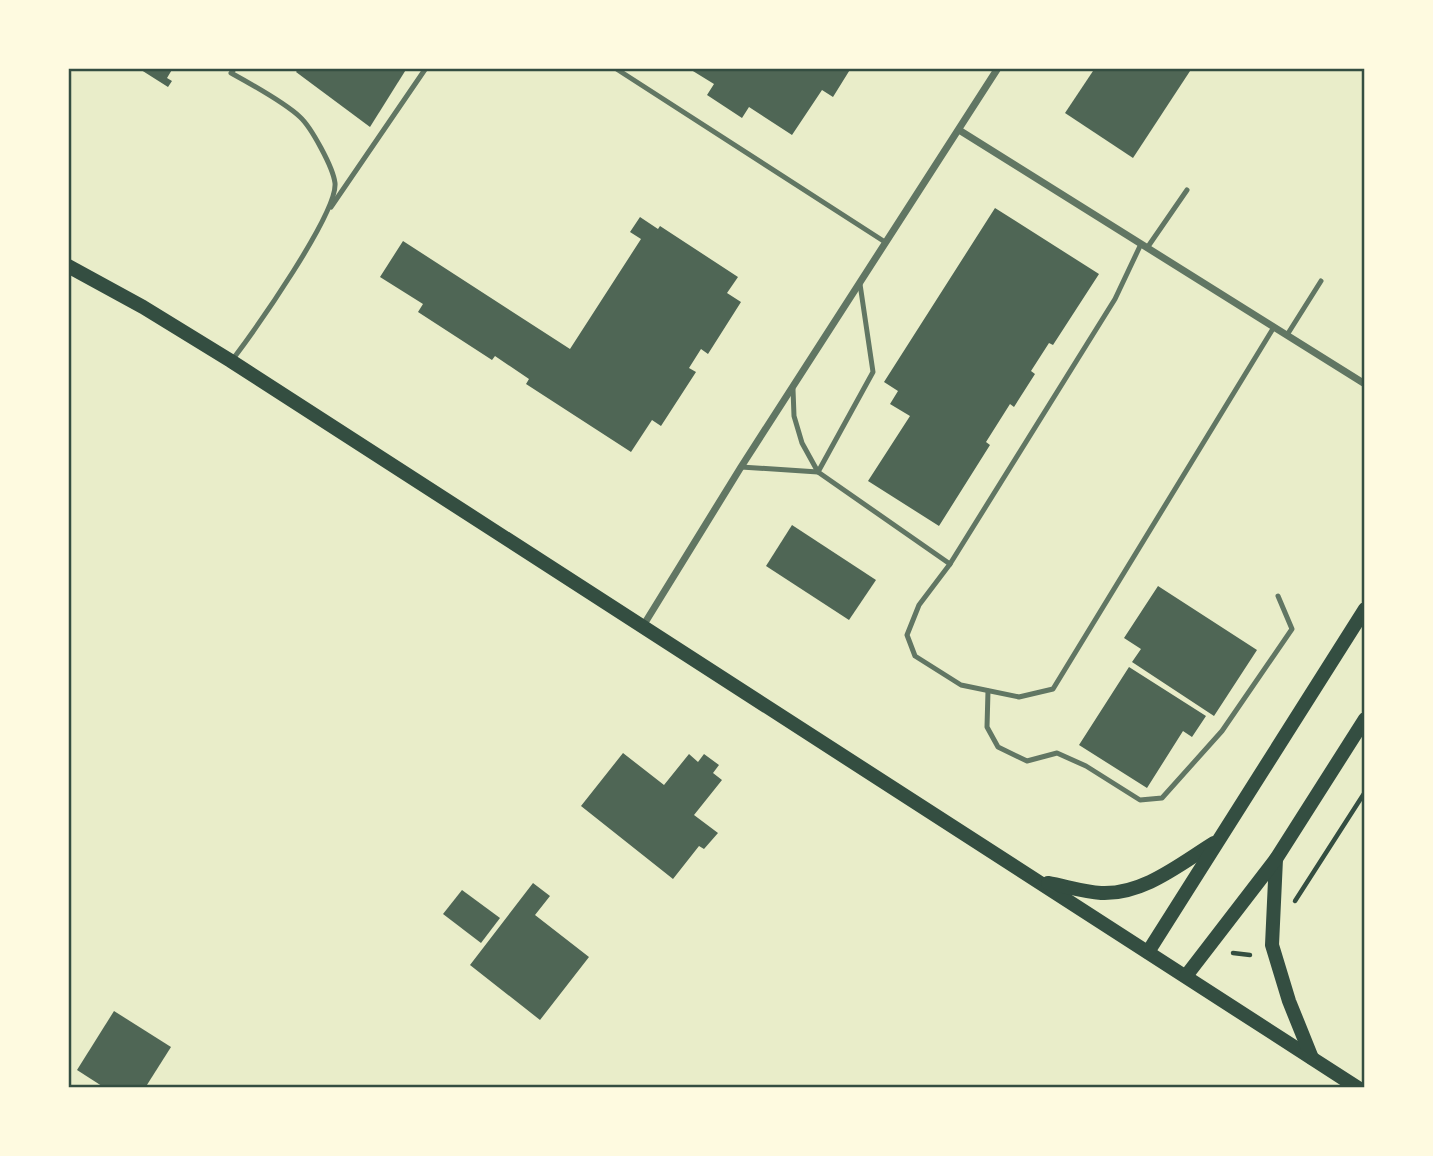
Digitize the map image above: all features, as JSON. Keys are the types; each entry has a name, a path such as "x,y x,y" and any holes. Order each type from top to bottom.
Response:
{"main road":[{"path":"68,266 143,307 231,361 1358,1088"},
{"path":"1148,952 1365,609"},
{"path":"1186,976 1276,859 1365,719"},
{"path":"1041,882 1102,893 1127,890 1150,882 1218,840"},
{"path":"1276,859 1272,945 1289,1001 1312,1058"}],"street":[{"path":"643,626 859,282 999,68"},
{"path":"959,130 1365,384"}],"lane":[{"path":"235,68 232,73 301,117 322,152 335,184 330,209"},
{"path":"231,361 265,316 330,209 426,68"},
{"path":"615,68 885,242"},
{"path":"1187,190 1144,246 1115,299 950,564 919,605 908,635 915,656 961,685 1019,697 1053,690 1274,327"},
{"path":"1287,335 1321,281"},
{"path":"818,472 873,372 859,282"},
{"path":"793,387 794,416 802,443 818,472 950,564"},
{"path":"741,467 818,472"},
{"path":"988,691 987,727 998,747 1027,761 1058,752 1140,800 1161,798 1222,731 1292,629 1278,596"}],"path":[{"path":"1289,909 1365,792"},
{"path":"1233,953 1250,956"}],"building":[{"path":"138,68 173,68 167,78 172,81 168,87"},
{"path":"299,68 407,68 370,127 296,72"},
{"path":"688,68 851,68 833,97 822,90 792,135 749,107 742,118 707,95 714,84"},
{"path":"1095,68 1192,68 1133,158 1065,113"},
{"path":"995,208 1099,274 1053,345 1049,343 1031,371 1035,374 1014,407 1010,404 986,442 990,445 939,526 868,481 910,416 890,404 898,391 884,382"},
{"path":"640,217 658,229 660,226 738,277 727,293 741,302 708,354 701,349 689,368 696,372 661,426 652,420 631,452 526,384 529,379 495,356 492,360 418,312 423,304 380,277 403,241 570,349 641,239 630,232"},
{"path":"792,525 876,580 849,620 766,566"},
{"path":"1158,586 1257,650 1214,716 1132,662 1141,649 1124,638"},
{"path":"1129,667 1206,716 1192,737 1183,731 1147,788 1079,745"},
{"path":"623,753 664,785 689,754 698,762 704,754 719,765 713,773 722,780 694,815 718,833 704,849 699,846 673,879 581,806"},
{"path":"533,883 550,896 535,915 589,957 540,1020 470,965"},
{"path":"462,890 500,918 481,943 443,914"},
{"path":"114,1011 171,1047 145,1088 105,1088 77,1070"}]}
